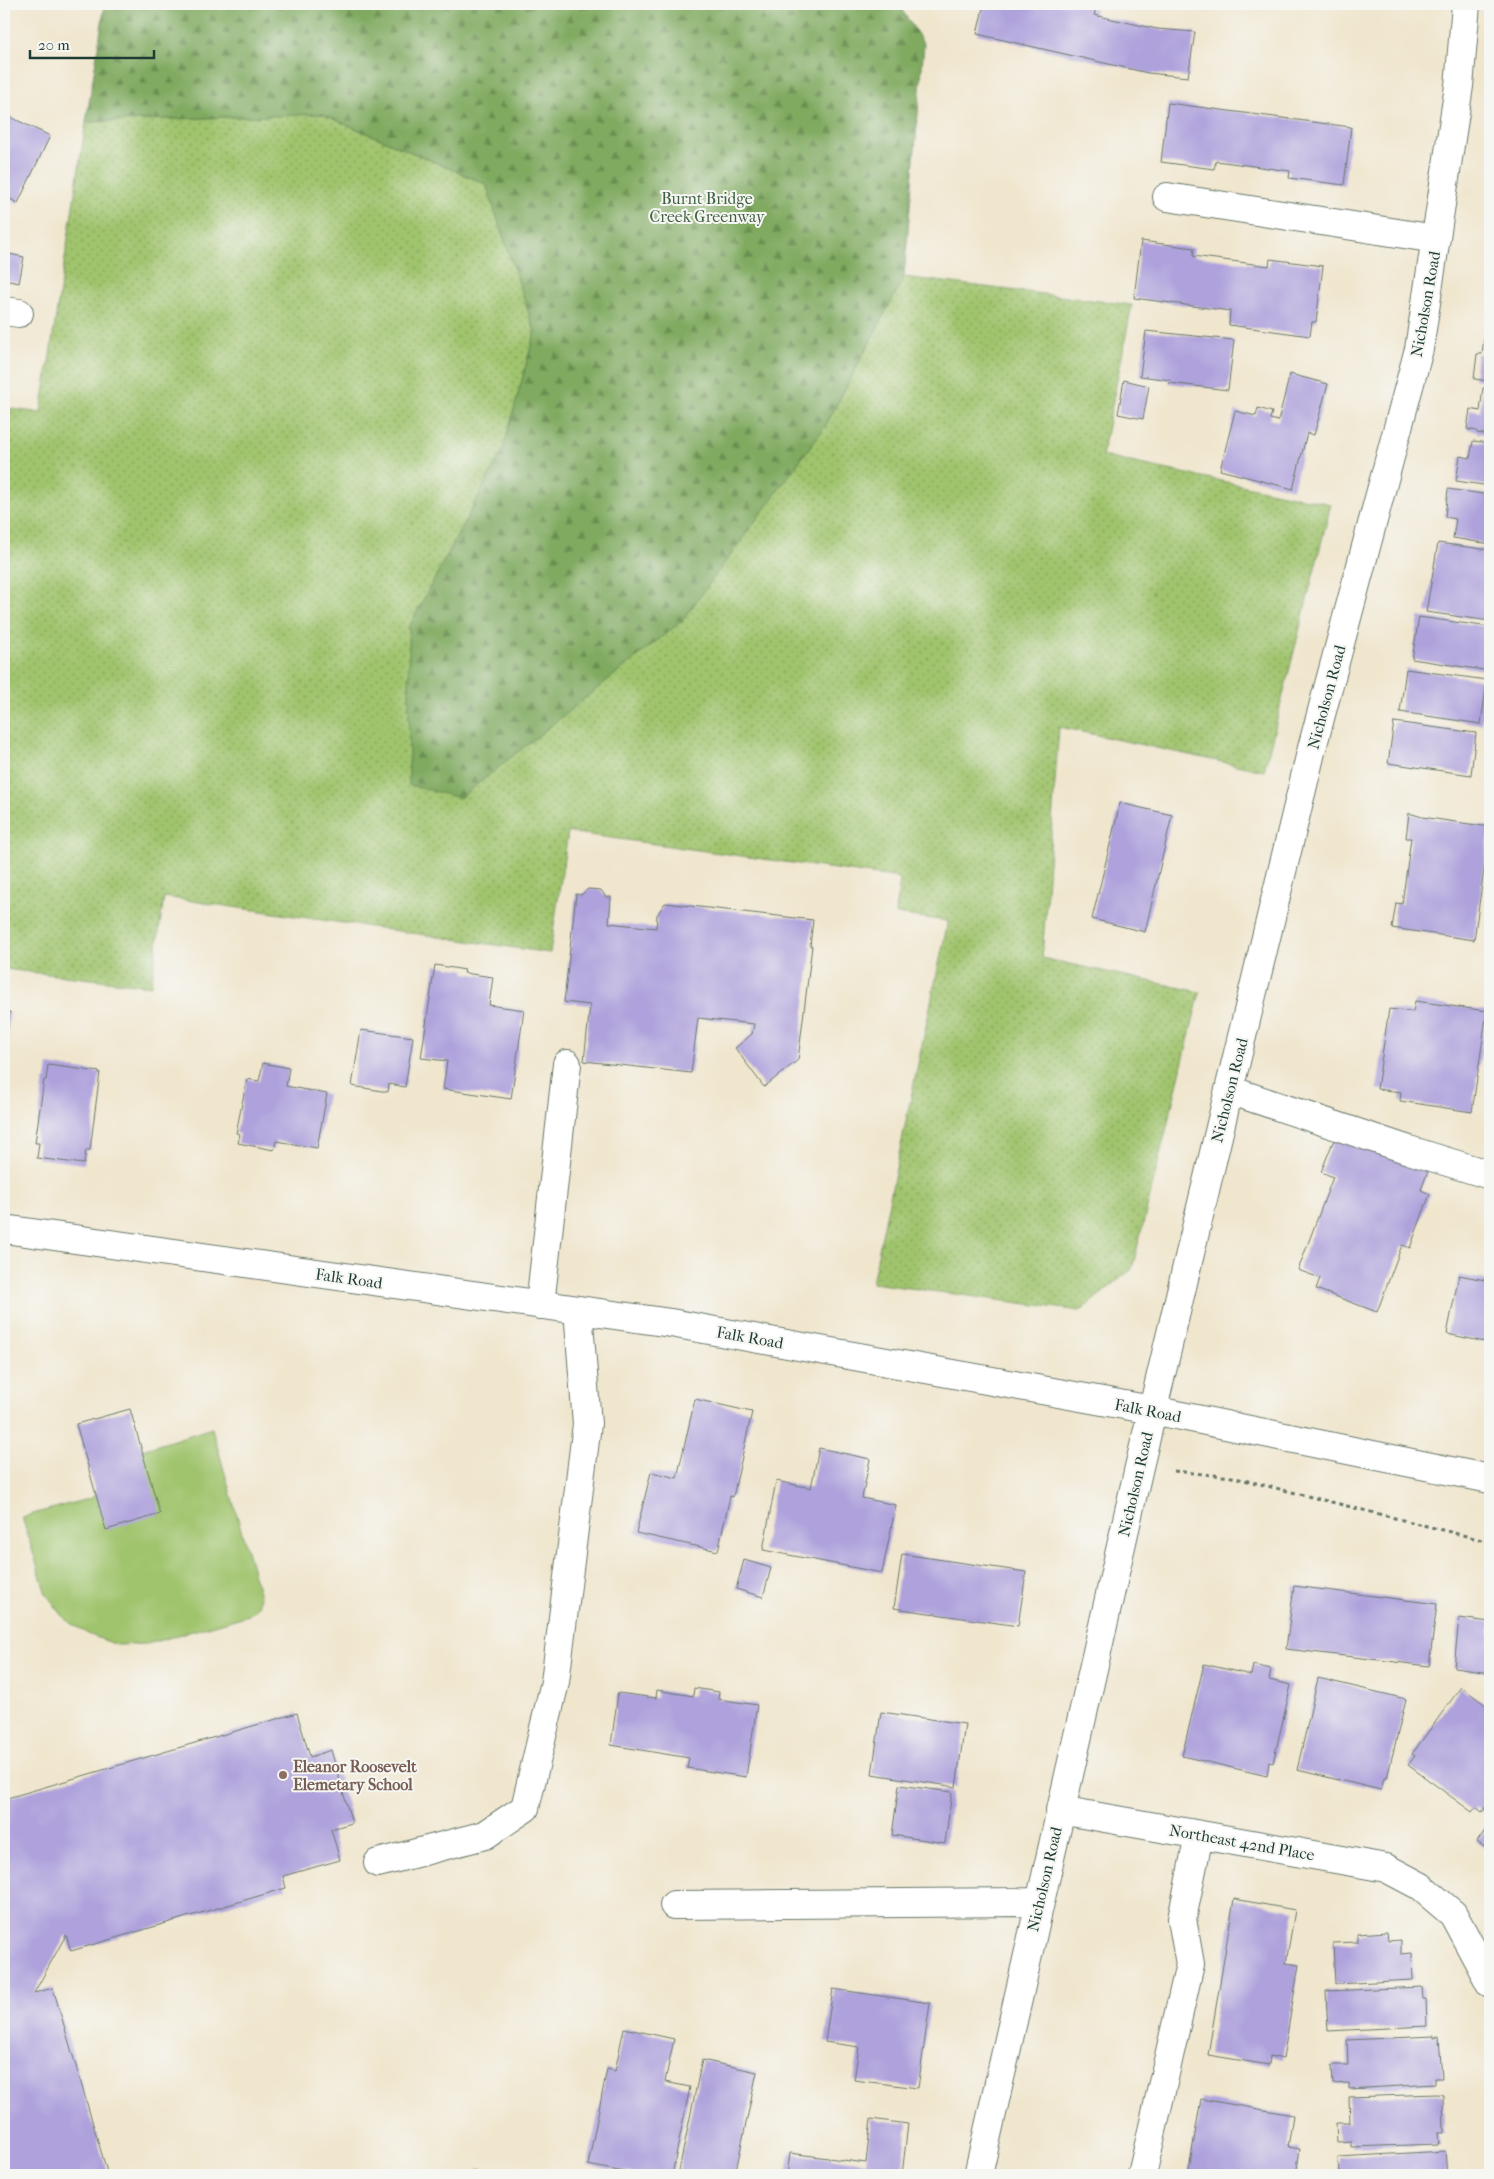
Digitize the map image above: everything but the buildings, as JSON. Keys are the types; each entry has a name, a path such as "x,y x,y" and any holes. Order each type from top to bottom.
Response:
{"street":[{"name":"Nicholson Road","path":"978,2175 1152,1410 1229,1090 1312,748 1419,348 1459,86 1466,4"},
{"path":"1167,197 1436,239"},
{"path":"540,1305 567,1064"},
{"path":"1229,1090 1490,1175"},
{"name":"Falk Road","path":"4,1229 671,1323 1152,1410 1490,1479"},
{"path":"378,1863 485,1835 525,1808 555,1682 587,1424 578,1310"},
{"name":"Northeast 42nd Place","path":"1060,1810 1386,1868 1420,1886 1453,1914 1490,1983"},
{"path":"1142,2175 1190,1964 1182,1919 1199,1835"},
{"path":"674,1905 1039,1902"}],"path":[{"path":"1139,1467 1232,1477 1490,1542"}],"green space":[{"name":"Burnt Bridge Creek Greenway","path":"105,4 898,4 924,44 904,277 826,425 682,621 460,798 409,785 409,627 503,450 535,332 486,184 322,114 86,122"},
{"path":"322,114 486,184 535,332 503,450 409,627 826,425 904,277 1132,305 1102,456 1331,504 1264,771 1059,727 1042,958 1200,992 1132,1269 1080,1311 872,1283 948,921 896,914 900,878 568,832 550,953 164,897 151,986 4,969 4,439 7,408 41,413 86,122"},
{"path":"212,1428 260,1596 258,1607 249,1615 147,1644 117,1645 88,1634 66,1620 46,1594 22,1517 91,1498 142,1450"},
{"path":"479,2169 531,2175 478,2175"}],"place":[{"name":"Eleanor Roosevelt Elemetary School","path":"283,1775"}]}
